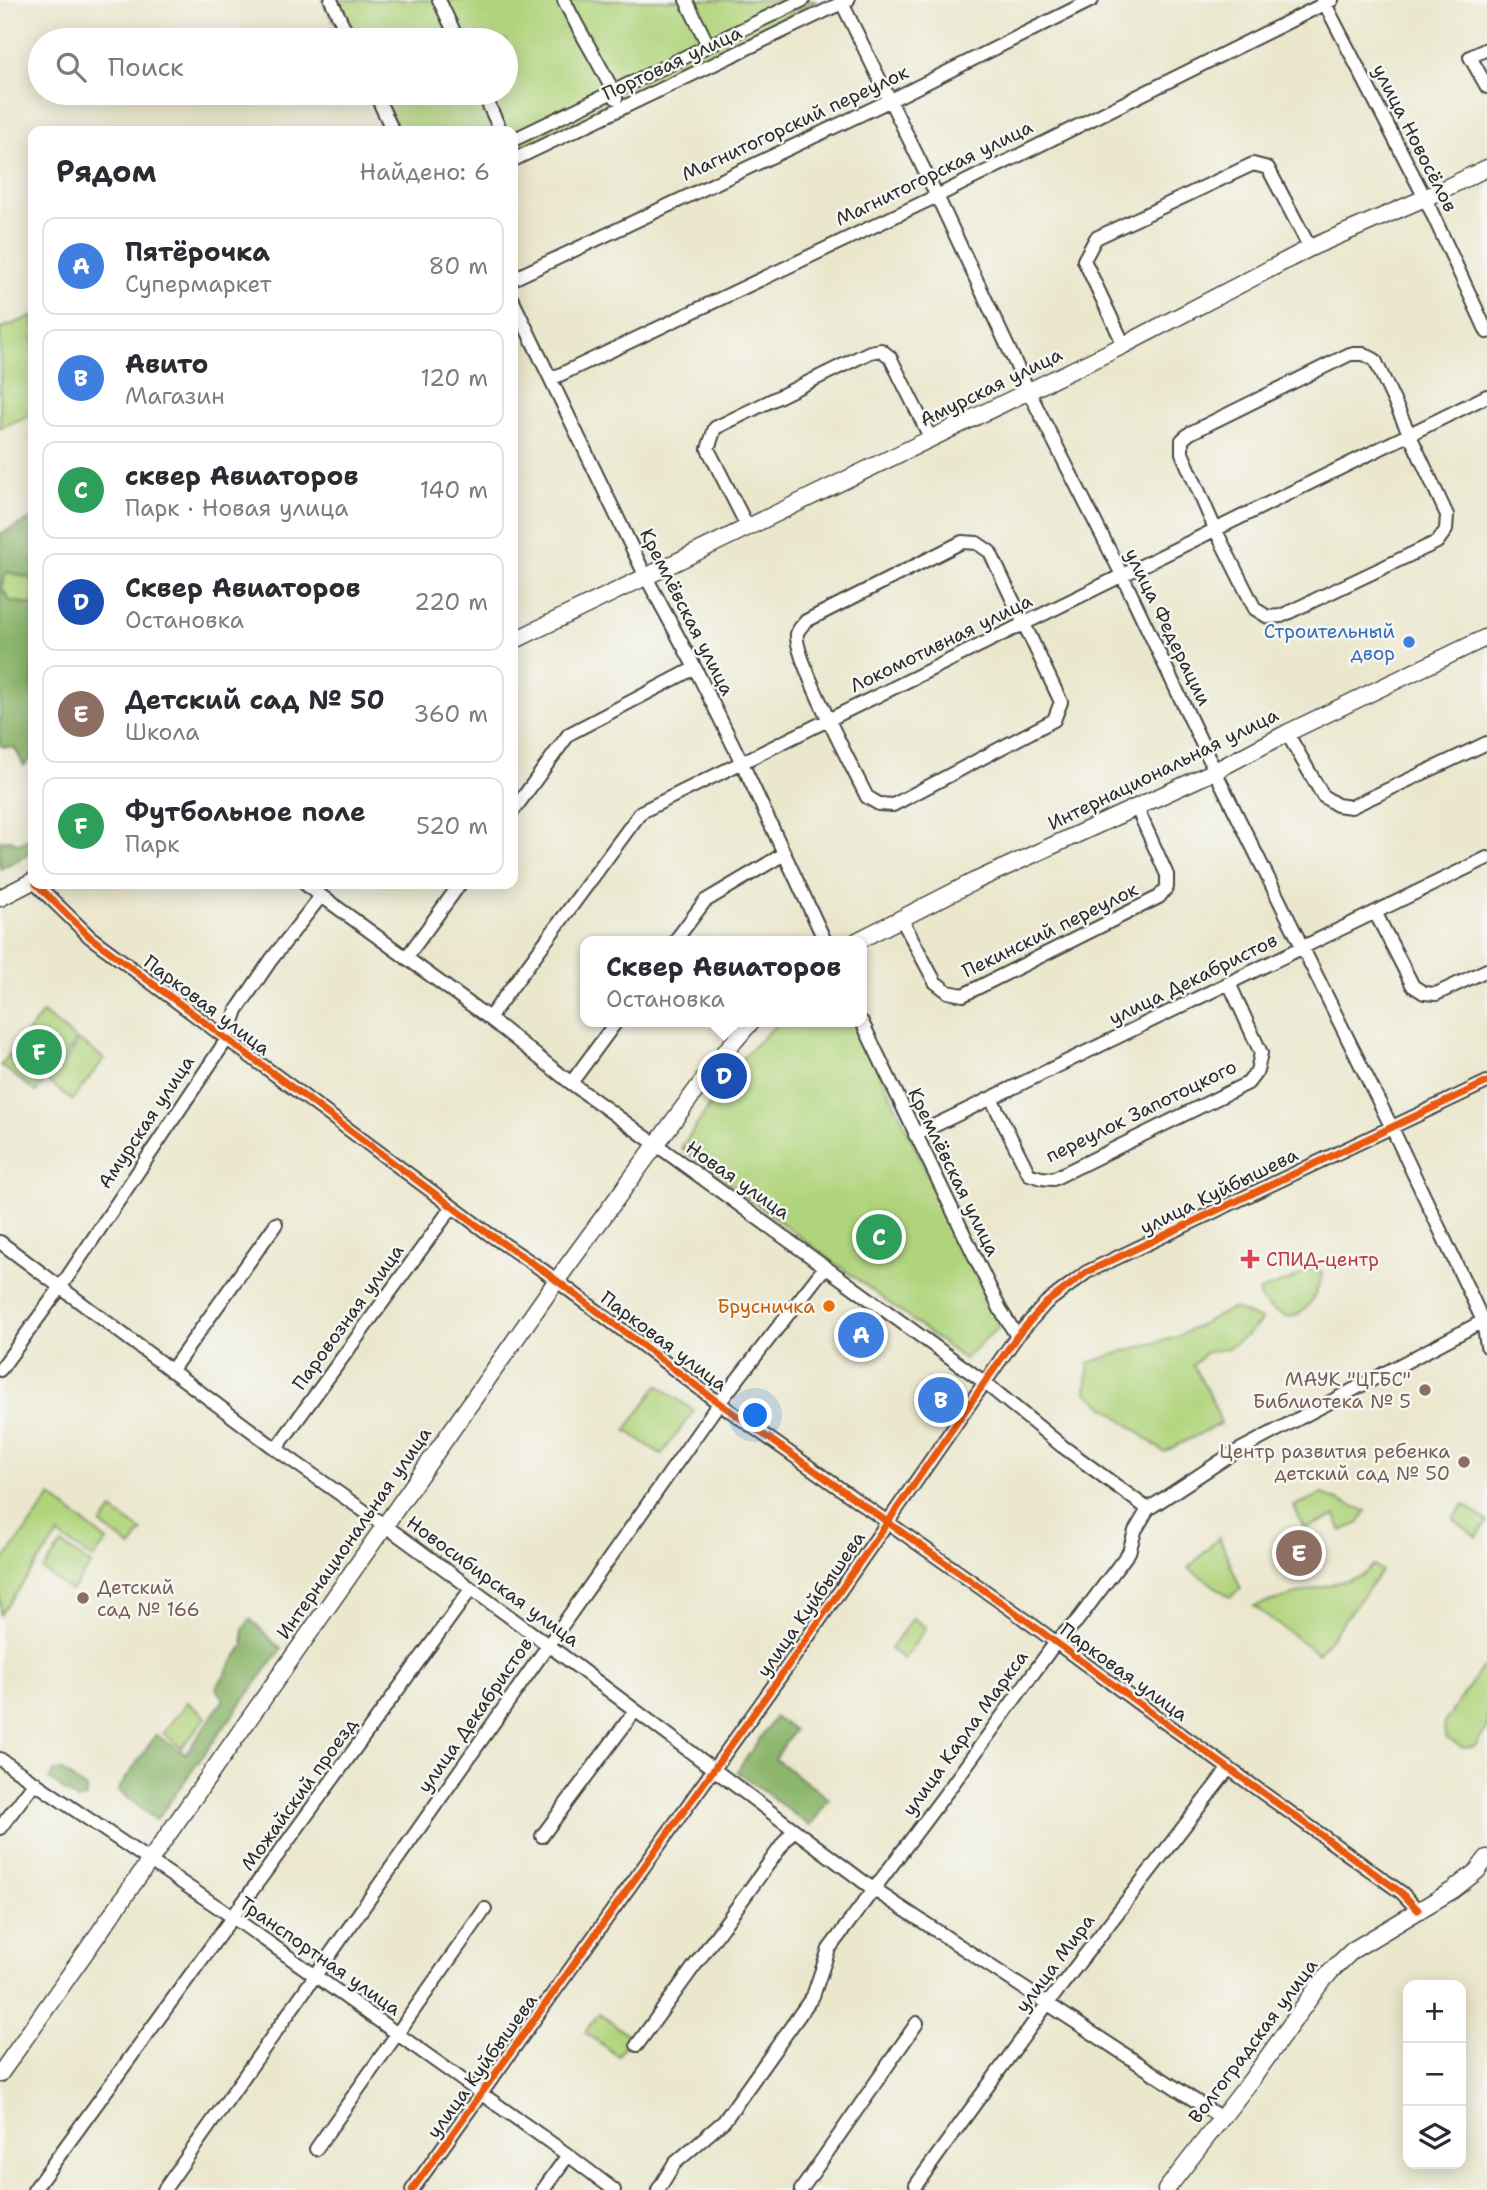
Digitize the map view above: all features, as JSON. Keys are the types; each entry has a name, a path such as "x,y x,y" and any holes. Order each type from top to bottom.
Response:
{"street":[{"path":"331,0 344,28"},
{"path":"439,0 452,28"},
{"path":"564,0 580,35 604,71 621,108"},
{"path":"686,0 708,45"},
{"path":"518,138 803,0"},
{"name":"Магнитогорский переулок","path":"518,277 891,100 1092,0"},
{"name":"улица Федерации","path":"845,1 1029,391 1122,575 1215,771 1485,1320 1487,1346"},
{"name":"Портовая улица","path":"518,158 845,1"},
{"name":"Магнитогорская улица","path":"551,379 937,196 1327,1"},
{"name":"улица Новосёлов","path":"1327,1 1425,198 1487,332"},
{"path":"1487,49 1469,57 1487,87"},
{"path":"380,105 390,126"},
{"path":"489,105 499,126"},
{"path":"1124,345 1084,260 1096,238 1254,164 1268,168 1310,248"},
{"name":"Амурская улица","path":"518,639 1124,345 1310,248 1487,169"},
{"name":"Кремлёвская улица","path":"518,311 646,577 695,668 823,936"},
{"path":"748,528 708,449 715,428 870,352 881,350 890,357 931,439"},
{"path":"1364,354 1375,360 1411,434 1447,515 1446,530 1437,542 1281,617 1268,617 1255,610 1182,453 1182,440 1189,433 1350,355 1364,354"},
{"name":"Локомотивная улица","path":"489,1018 641,812 1487,396"},
{"path":"962,542 977,543 990,552 1023,624 1061,702 1054,720 893,805 879,804 867,797 829,720 798,648 797,632 806,621 962,542"},
{"name":"Интернациональная улица","path":"867,936 973,882 1215,771 1287,733 1487,637"},
{"path":"518,804 569,734 695,668"},
{"path":"1287,733 1323,796 1336,805 1351,807 1487,743"},
{"name":"Пекинский переулок","path":"901,918 935,982 948,992 963,995 1159,897 1167,887 1167,875 1137,808"},
{"path":"680,936 705,901 784,854"},
{"name":"улица Декабристов","path":"915,1135 1487,858"},
{"path":"0,898 28,884"},
{"name":"Парковая улица","path":"42,889 90,937 452,1206 556,1280 719,1403 1230,1768 1402,1894 1418,1910"},
{"name":"Новая улица","path":"312,889 489,1018 571,1083 984,1382 1062,1446 1148,1509"},
{"path":"406,958 456,889"},
{"name":"Амурская улица","path":"0,1370 60,1288 227,1039 237,1010 271,960 321,896"},
{"path":"1375,912 1413,986 1424,993 1436,994 1487,970"},
{"name":"переулок Запотоцкого","path":"991,1098 1029,1174 1053,1179 1248,1083 1257,1071 1261,1053 1230,983"},
{"path":"571,1083 612,1027"},
{"name":"Интернациональная улица","path":"0,2074 556,1280 718,1060 747,1027"},
{"name":"Кремлёвская улица","path":"864,1027 1000,1309 1017,1336"},
{"name":"улица Куйбышева","path":"412,2190 888,1522 984,1382 1017,1336 1046,1303 1087,1272 1487,1082"},
{"name":"Паровозная улица","path":"276,1449 452,1206"},
{"path":"171,1371 276,1224"},
{"name":"Новосибирская улица","path":"0,1242 276,1449 547,1644 873,1889 1220,2117"},
{"name":"улица Декабристов","path":"164,2190 719,1403 825,1266"},
{"name":"улица Карла Маркса","path":"658,2190 674,2164 724,2121 813,1996 829,1949 1056,1642 1077,1620 1129,1552 1135,1531 1148,1509 1230,1455 1485,1320"},
{"name":"Можайский проезд","path":"34,2190 471,1589"},
{"path":"542,1836 635,1711"},
{"name":"Транспортная улица","path":"0,1759 234,1918 614,2190"},
{"name":"улица Мира","path":"916,2185 1048,2003 1230,1768"},
{"path":"0,1828 35,1782"},
{"path":"637,2045 793,1830"},
{"name":"Волгоградская улица","path":"1166,2190 1334,1968 1353,1950 1453,1890 1477,1871 1487,1858"},
{"path":"316,2149 485,1909"},
{"path":"801,2190 917,2023"},
{"path":"543,2190 568,2155"}],"green space":[{"path":"323,0 817,0 677,76 518,151 518,126 384,126 374,105 518,105 518,28 337,28"},
{"path":"28,318 28,416 0,428 0,329"},
{"path":"28,520 28,577 7,572 1,587 10,601 28,604 28,762 24,766 15,748 1,746 0,743 0,534"},
{"path":"7,572 28,577 28,603 10,601 1,587"},
{"path":"11,840 19,844 28,840 28,855 0,869 0,841"},
{"path":"43,1013 77,1040 36,1092 1,1065"},
{"path":"774,1027 858,1027 1000,1326 964,1359 681,1148 743,1057"},
{"path":"80,1041 104,1059 72,1100 49,1082"},
{"path":"1313,1268 1319,1270 1322,1275 1313,1299 1303,1312 1288,1316 1280,1314 1265,1305 1259,1297 1260,1291"},
{"path":"1232,1308 1262,1320 1230,1347 1205,1353 1193,1366 1209,1393 1221,1423 1164,1452 1086,1392 1089,1363 1177,1337"},
{"path":"658,1385 694,1411 661,1455 626,1430"},
{"path":"1322,1494 1366,1511 1359,1523 1342,1531 1335,1516 1304,1529 1294,1506"},
{"path":"51,1496 107,1541 93,1559 58,1535 0,1615 0,1566"},
{"path":"1464,1504 1487,1522 1477,1537 1453,1519"},
{"path":"112,1510 142,1531 131,1547 101,1525"},
{"path":"1219,1537 1241,1589 1230,1597 1189,1568"},
{"path":"62,1544 91,1565 71,1591 43,1570"},
{"path":"1374,1565 1382,1571 1318,1654 1254,1606 1361,1576"},
{"path":"913,1618 926,1628 904,1659 890,1649"},
{"path":"250,1619 281,1649 156,1820 118,1790 156,1735 186,1754 224,1699 216,1688 244,1645 243,1630"},
{"path":"1487,1665 1487,1729 1474,1747 1463,1748 1445,1737 1444,1723 1482,1668"},
{"path":"187,1702 206,1717 182,1748 163,1733"},
{"path":"775,1717 794,1730 775,1759 829,1799 810,1826 737,1771"},
{"path":"54,1771 62,1771 86,1789 86,1798 77,1800 49,1779"},
{"path":"599,2013 631,2037 618,2056 585,2032"}],"cycle path":[{"path":"41,889 90,937 489,1234 544,1271 719,1403 1012,1610 1402,1893 1418,1910"},
{"path":"412,2190 787,1667 1017,1336 1046,1303 1087,1272 1487,1082"}],"place":[{"name":"Строительный двор","path":"1409,642"},
{"name":"Футбольное поле","path":"39,1052"},
{"name":"Сквер Авиаторов","path":"724,1076"},
{"name":"сквер Авиаторов","path":"879,1237"},
{"name":"СПИД-центр","path":"1250,1259"},
{"name":"Брусничка","path":"829,1306"},
{"name":"Пятёрочка","path":"861,1335"},
{"name":"МАУК \"ЦГБС\" Библиотека № 5","path":"1425,1390"},
{"name":"Авито","path":"941,1400"},
{"name":"Центр развития ребенка детский сад № 50","path":"1464,1462"},
{"name":"Детский сад № 50","path":"1299,1553"},
{"name":"Детский сад № 166","path":"83,1598"}]}
